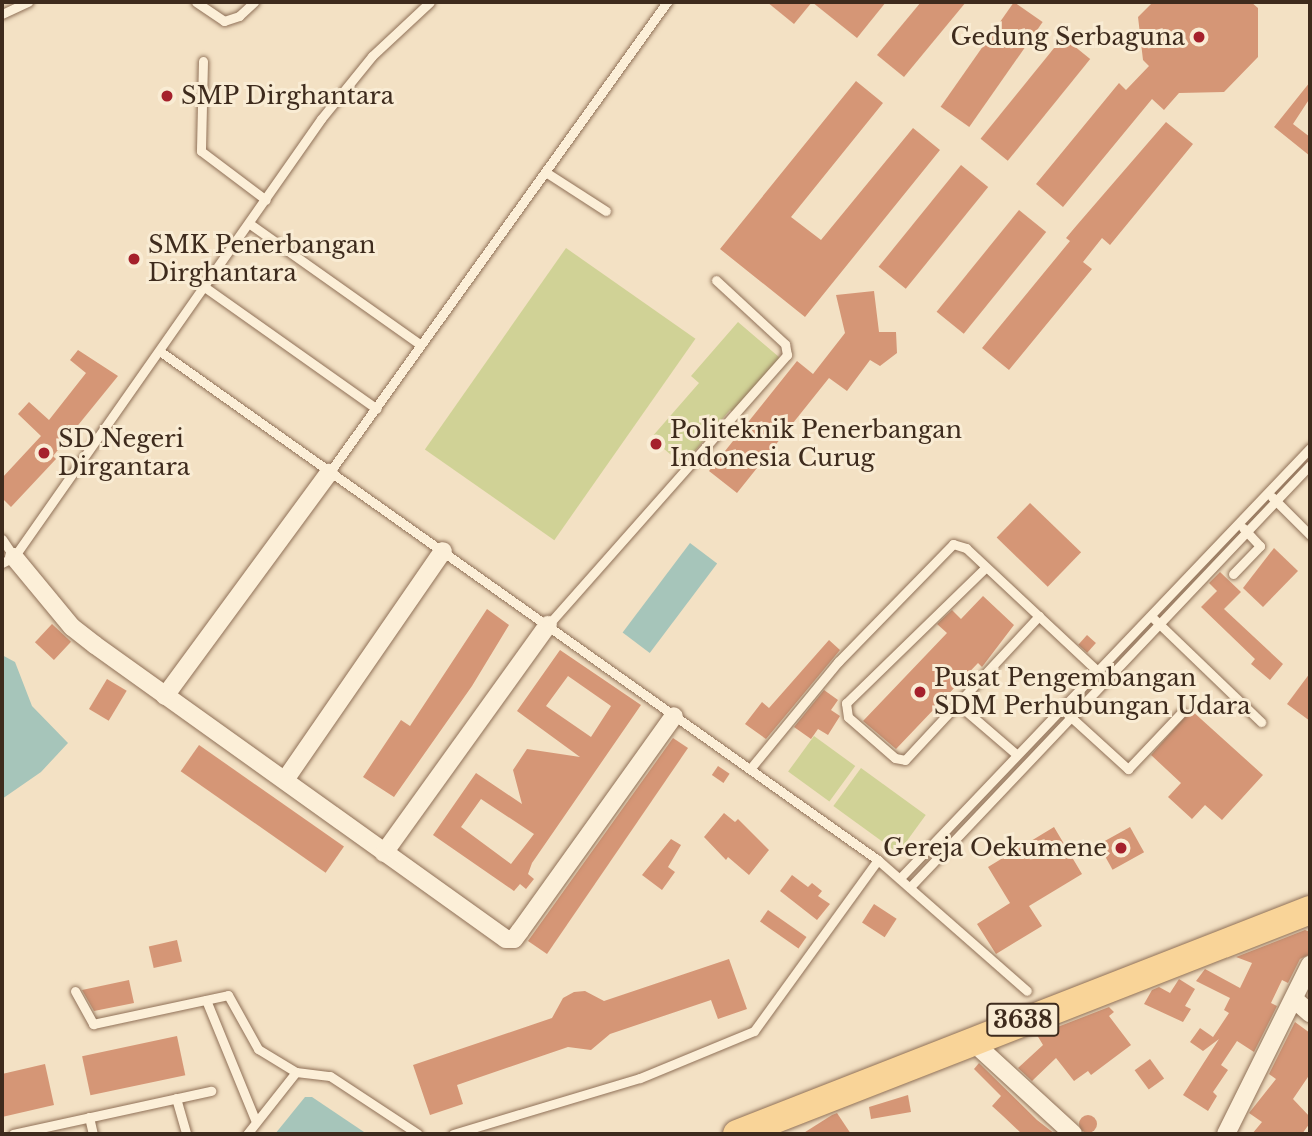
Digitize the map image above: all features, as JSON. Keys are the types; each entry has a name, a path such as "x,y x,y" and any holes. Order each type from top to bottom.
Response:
{"main road":[{"name":"3638","path":"737,1134 770,1129 972,1041 1310,910"}],"street":[{"path":"165,696 328,473"},
{"path":"285,780 443,551"},
{"path":"8,560 72,626 165,696 496,933 514,939 674,716"},
{"path":"384,853 548,625"},
{"path":"1226,1134 1310,967"},
{"path":"1295,1000 1310,1013"},
{"path":"972,1041 1073,1134"}],"lane":[{"path":"2,14 28,2"},
{"path":"196,2 224,21 239,16 254,2"},
{"path":"8,560 161,352 321,119 372,56 430,2"},
{"path":"328,473 377,409 520,204 547,173 667,2"},
{"path":"203,61 201,151 266,200"},
{"path":"547,173 606,211"},
{"path":"250,224 421,345"},
{"path":"548,625 787,355 785,344 716,280"},
{"path":"206,288 377,409"},
{"path":"161,352 328,473 443,551 878,860 901,877 1027,991"},
{"path":"901,877 1310,449"},
{"path":"911,887 1310,465"},
{"path":"1268,493 1310,535"},
{"path":"1233,574 1260,546 1239,524"},
{"path":"2,539 8,560"},
{"path":"750,769 838,662 944,549 958,544 1107,680"},
{"path":"985,569 846,703 844,710 900,761 959,705 1039,616"},
{"path":"1151,615 1261,722"},
{"path":"959,705 1016,754"},
{"path":"1061,708 1128,769 1182,712"},
{"path":"453,1134 640,1078 754,1031 878,860"},
{"path":"75,990 93,1024 228,995 257,1049 296,1072 330,1076 418,1134"},
{"path":"206,1000 256,1122"},
{"path":"247,1134 296,1072"},
{"path":"13,1134 211,1091"},
{"path":"176,1098 186,1134"},
{"path":"89,1117 93,1134"}],"green space":[{"path":"566,248 695,339 554,540 425,450"},
{"path":"738,322 786,363 739,417 730,410 683,465 651,438 699,383 691,376"},
{"path":"814,736 855,766 829,802 788,772"},
{"path":"861,768 926,815 898,853 833,806"}],"water":[{"path":"690,543 717,563 650,653 623,632"},
{"path":"2,655 15,662 32,706 68,743 41,772 2,799"},
{"path":"305,1097 312,1097 367,1134 275,1134"}],"building":[{"path":"767,2 812,2 794,24"},
{"path":"812,2 886,2 857,38"},
{"path":"921,2 966,2 904,77 877,55"},
{"path":"1014,2 1043,22 969,127 941,107"},
{"name":"Gedung Serbaguna","path":"1153,2 1251,2 1258,8 1258,57 1224,92 1179,93 1164,110 1152,99 1063,207 1036,184 1119,83 1126,90 1149,66 1143,60 1138,17"},
{"path":"1063,37 1090,59 1008,161 981,139"},
{"path":"856,81 883,103 791,217 821,240 913,128 940,150 805,317 720,249"},
{"path":"1310,82 1310,98 1293,124 1310,137 1310,156 1274,127"},
{"path":"1166,122 1193,144 1110,245 1102,238 1083,262 1092,269 1009,370 982,348 1070,241 1066,238"},
{"path":"961,165 988,187 906,289 879,267"},
{"path":"1019,210 1046,232 964,334 937,312"},
{"path":"874,291 879,332 896,332 897,353 880,366 870,360 847,391 829,378 737,493 709,471 797,361 813,374 845,333 836,295"},
{"path":"78,350 118,376 53,456 56,459 11,507 2,498 2,478 41,436 18,414 29,402 49,420 86,373 70,360"},
{"path":"1030,503 1081,552 1048,587 997,538"},
{"path":"1274,548 1298,571 1263,607 1243,588"},
{"path":"1220,572 1241,592 1224,609 1283,664 1270,680 1251,664 1255,659 1201,607 1217,591 1209,583"},
{"name":"Pusat Pengembangan SDM Perhubungan Udara","path":"983,596 1014,625 982,667 978,663 896,749 863,721 947,633 937,624 952,610 961,619"},
{"path":"487,609 509,625 472,686 394,797 363,777 401,720 410,726"},
{"path":"52,624 71,642 54,660 35,642"},
{"path":"1087,635 1096,643 1087,653 1078,645"},
{"path":"829,640 840,650 766,739 745,724 762,702 769,708"},
{"path":"560,650 641,705 532,863 528,874 534,879 526,889 520,884 514,891 433,835 476,773 522,804 513,770 527,749 580,757 517,711","holes":["568,676 611,706 591,737 546,706","481,799 534,834 511,864 461,827"]},
{"path":"1310,673 1310,721 1287,704"},
{"path":"107,679 127,691 109,721 89,709"},
{"path":"824,690 838,700 831,710 840,716 828,735 818,729 811,739 794,727"},
{"path":"1191,710 1263,775 1222,820 1205,805 1192,819 1168,797 1181,783 1151,755"},
{"path":"673,738 688,748 547,954 528,941"},
{"path":"199,745 344,847 326,873 181,771"},
{"path":"718,766 730,774 723,783 712,775"},
{"path":"724,813 735,822 738,819 769,850 749,875 728,857 726,860 704,837"},
{"path":"1054,827 1082,874 1029,906 1042,926 996,954 977,924 1010,903 988,867"},
{"name":"Gereja Oekumene","path":"1130,827 1144,852 1113,870 1099,844"},
{"path":"671,839 681,845 668,867 675,872 662,890 642,875"},
{"path":"792,875 808,887 812,883 822,891 818,896 830,904 817,920 780,891"},
{"path":"874,904 897,919 885,937 862,922"},
{"path":"768,910 807,937 798,948 760,921"},
{"path":"1305,930 1310,932 1310,954 1300,959 1288,983 1282,980 1271,1003 1277,1006 1254,1052 1237,1041 1221,1065 1228,1070 1213,1092 1217,1096 1208,1111 1183,1095 1219,1039 1203,1051 1190,1042 1200,1028 1213,1037 1229,1013 1224,1010 1230,998 1196,981 1205,969 1240,988 1252,963 1236,957"},
{"path":"177,940 182,961 154,968 149,947"},
{"path":"729,959 747,1009 718,1019 711,1000 610,1034 591,1050 568,1047 457,1085 463,1104 430,1115 413,1065 552,1018 563,998 574,992 585,991 604,1001"},
{"path":"1179,979 1195,989 1185,1006 1191,1009 1183,1022 1144,1004 1152,990 1159,987 1170,993"},
{"path":"129,980 134,1003 94,1011 82,990"},
{"path":"1109,1007 1114,1012 1109,1016 1131,1045 1091,1075 1088,1071 1074,1081 1056,1058 1032,1081 1018,1068 1043,1045 1037,1035"},
{"path":"1295,1022 1310,1033 1310,1074 1293,1099 1310,1117 1310,1123 1302,1134 1252,1134 1262,1122 1249,1113 1276,1079 1269,1074"},
{"path":"177,1036 185,1075 90,1095 82,1056"},
{"path":"1150,1059 1164,1078 1149,1090 1135,1070"},
{"path":"979,1063 1055,1134 1022,1134 992,1106 1001,1096 974,1069"},
{"path":"45,1064 54,1105 2,1117 2,1074"},
{"path":"908,1095 911,1112 871,1119 869,1107"},
{"path":"837,1113 851,1134 802,1134 832,1115"},
{"path":"1088,1115 1094,1118 1097,1124 1094,1130 1088,1133 1082,1130 1079,1124 1082,1118"}],"place":[{"name":"Gedung Serbaguna","path":"1199,37"},
{"name":"SMP Dirghantara","path":"167,96"},
{"name":"SMK Penerbangan Dirghantara","path":"134,259"},
{"name":"Politeknik Penerbangan Indonesia Curug","path":"656,444"},
{"name":"SD Negeri Dirgantara","path":"44,453"},
{"name":"Pusat Pengembangan SDM Perhubungan Udara","path":"920,692"},
{"name":"Gereja Oekumene","path":"1121,848"}]}
